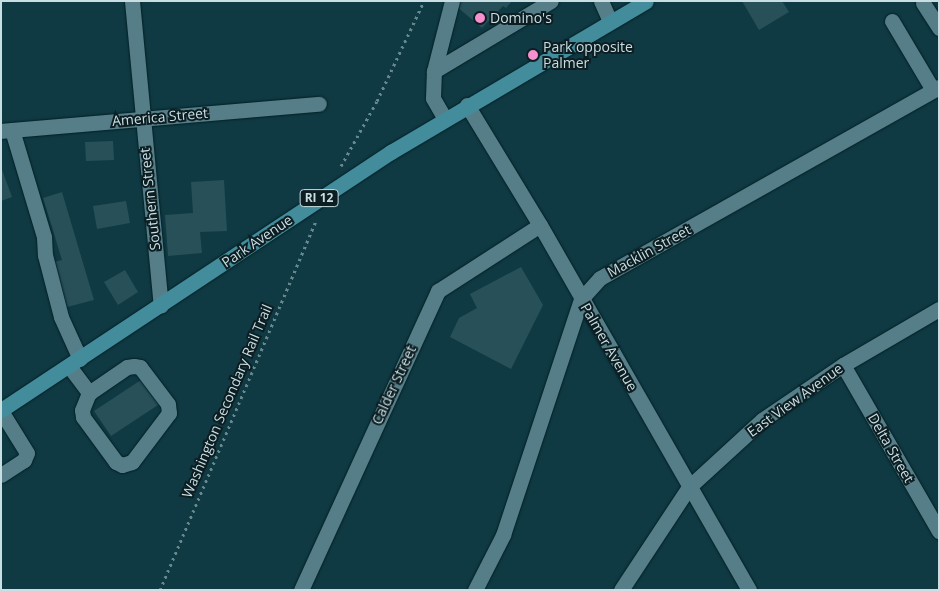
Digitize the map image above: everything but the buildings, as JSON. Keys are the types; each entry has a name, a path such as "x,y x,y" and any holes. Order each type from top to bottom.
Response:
{"main road":[{"name":"Park Avenue","path":"1,410 161,306 328,192 445,118 646,1"}],"street":[{"name":"Southern Street","path":"132,1 161,306"},
{"path":"445,118 433,98 434,71 452,1"},
{"path":"434,71 551,1"},
{"path":"601,1 610,21"},
{"path":"923,3 939,28"},
{"path":"892,21 936,89"},
{"name":"Macklin Street","path":"475,590 503,535 582,299 600,278 936,89"},
{"name":"America Street","path":"7,130 319,104"},
{"name":"Palmer Avenue","path":"467,105 540,225 749,590"},
{"path":"7,130 44,236 45,255 74,362 89,393 83,416 116,462 122,465 132,462 169,413 168,404 140,367 127,367 89,393"},
{"name":"Calder Street","path":"301,590 438,291 540,225"},
{"name":"East View Avenue","path":"621,590 689,487 762,420 843,365 939,309"},
{"name":"Delta Street","path":"843,365 939,531"},
{"path":"1,410 27,453 24,460 1,475"}],"path":[{"path":"342,164 377,101 424,1"},
{"name":"Washington Secondary Rail Trail","path":"160,590 315,222"}],"place":[{"name":"Domino's","path":"480,18"},
{"name":"Park opposite Palmer","path":"533,55"}]}
